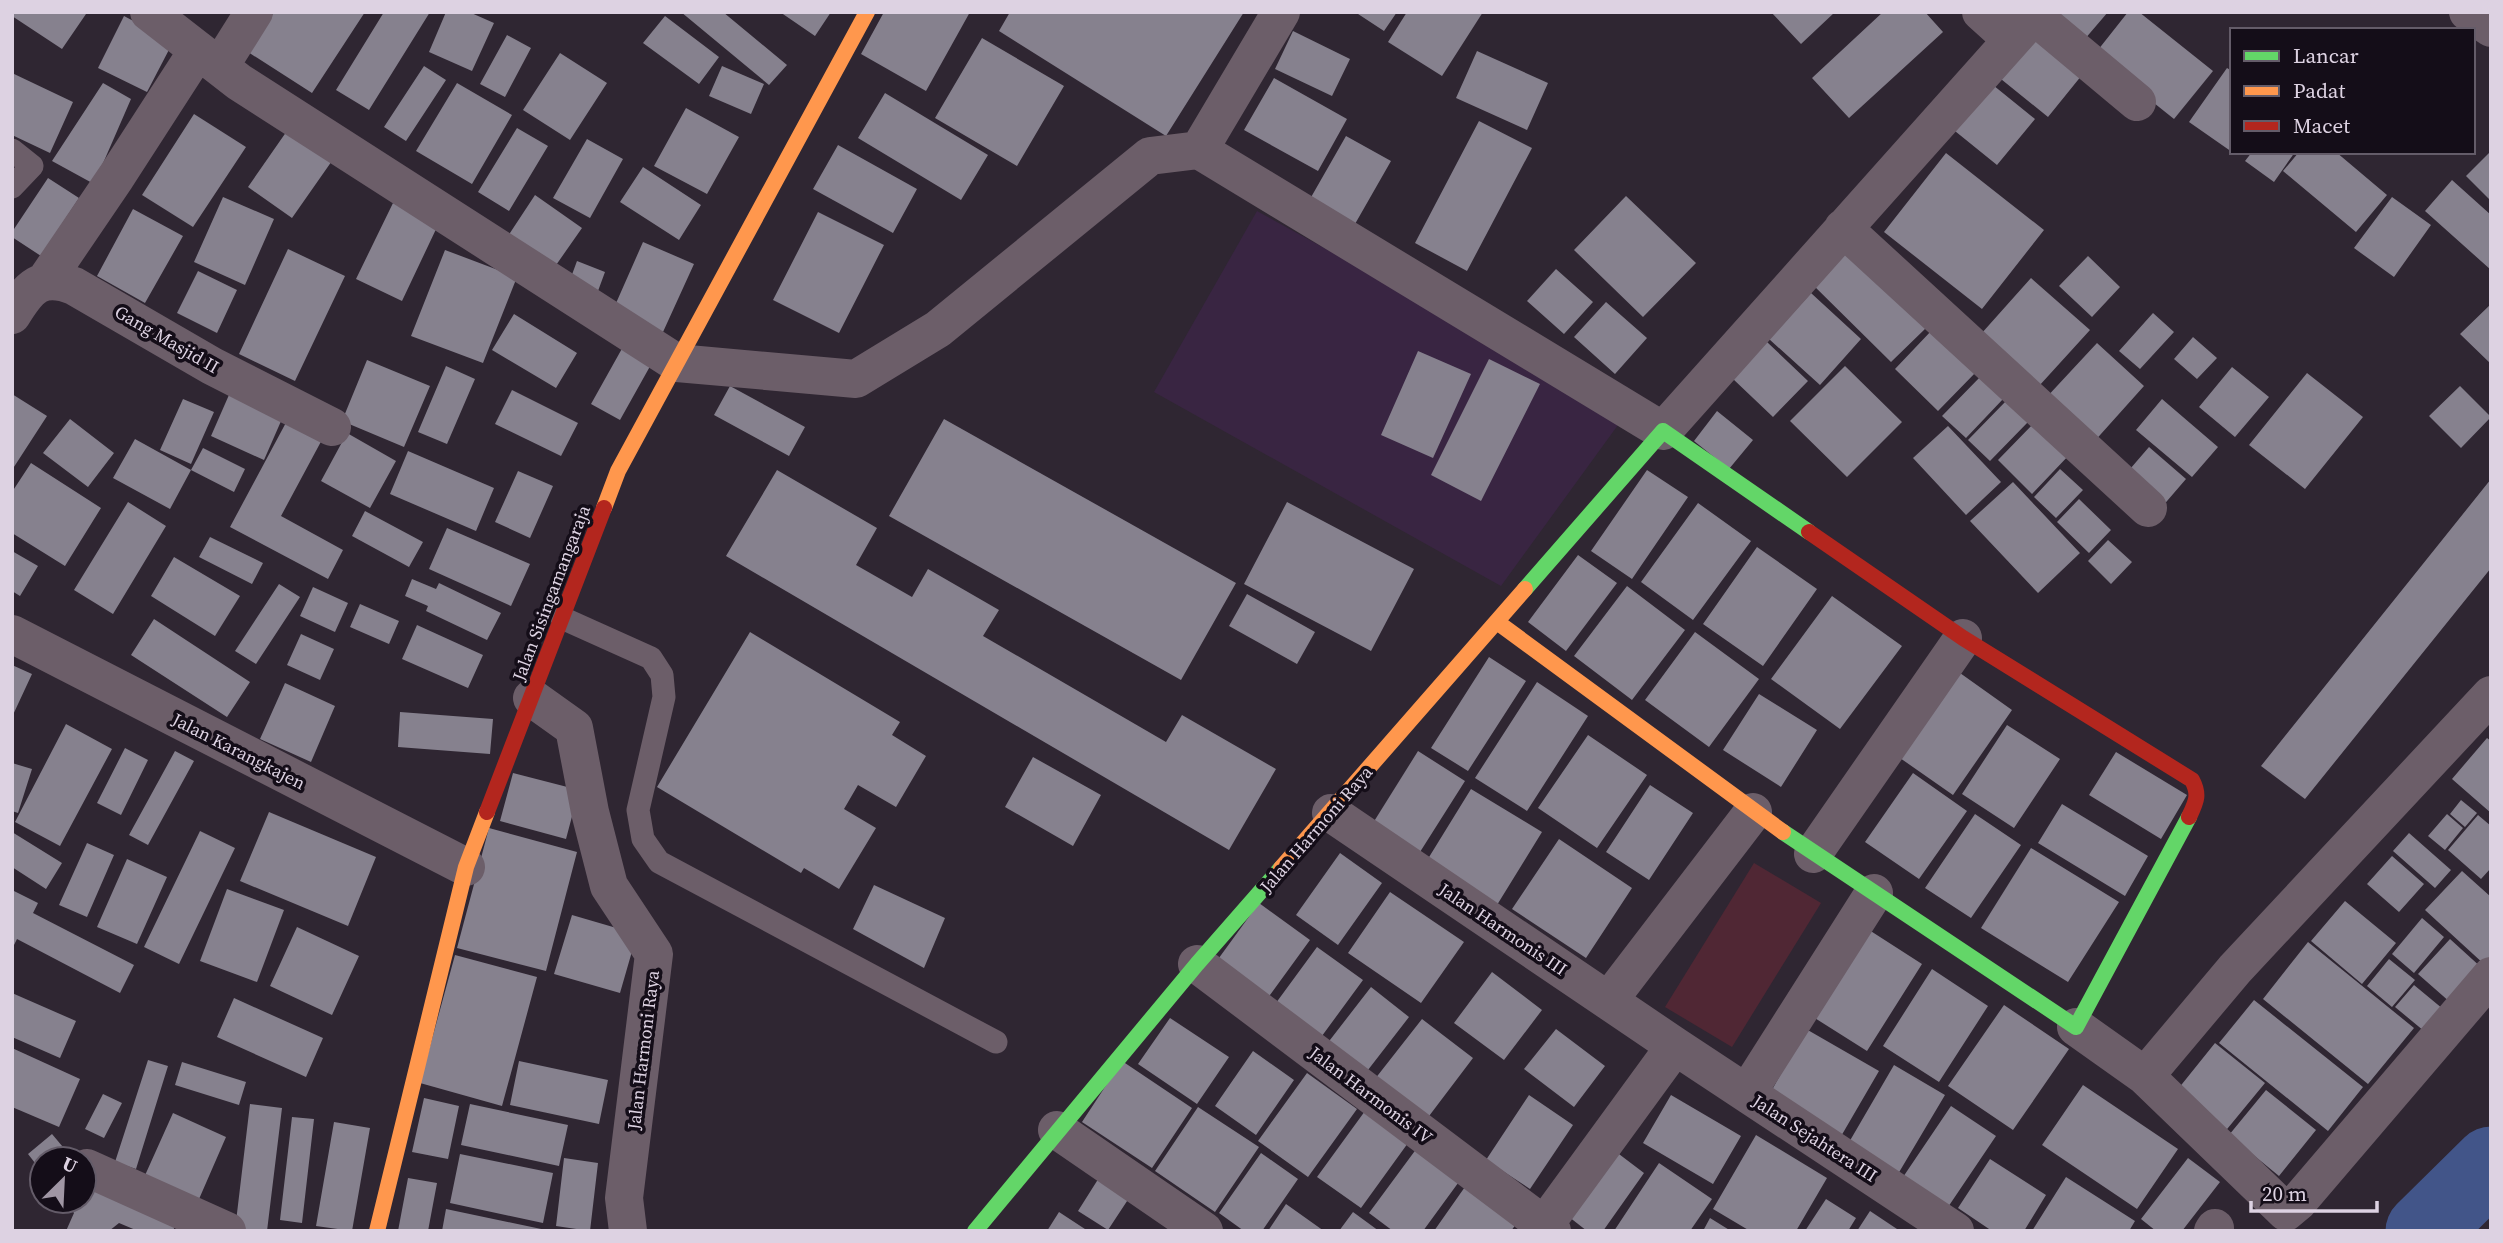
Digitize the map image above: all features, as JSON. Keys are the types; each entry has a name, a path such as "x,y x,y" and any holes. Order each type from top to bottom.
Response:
{"street":[{"path":"149,12 251,89 677,363 856,379 939,329 1150,156 1199,150 1663,431 1963,638 2192,780 2198,791 2196,803 2076,1027"},
{"path":"23,295 209,58 254,12"},
{"name":"Jalan Sisingamangaraja","path":"377,1231 466,867 618,471 867,12"},
{"path":"1199,150 1281,12"},
{"path":"1981,12 2027,23 2137,102"},
{"path":"2468,12 2491,28"},
{"path":"1663,431 2027,23"},
{"path":"1843,229 2148,508"},
{"name":"Gang Masjid II","path":"23,295 57,279 74,286 212,366 332,427"},
{"name":"Jalan Harmoni Raya","path":"975,1231 1197,964 1663,431"},
{"path":"1497,622 1753,812 2076,1027 2144,1076 2286,1212 2298,1202 2491,976"},
{"name":"Jalan Karangkajen","path":"12,634 466,867"},
{"path":"1813,853 1963,638"},
{"path":"2144,1076 2235,969 2491,695"},
{"name":"Jalan Harmoni Raya","path":"532,698 574,728 590,812 609,886 654,954 624,1198 628,1231"},
{"path":"1609,1000 1753,812"},
{"name":"Jalan Harmonis III","path":"1331,813 1675,1046"},
{"path":"1747,1093 1874,893"},
{"name":"Jalan Harmonis IV","path":"1197,964 1545,1229"},
{"path":"1545,1229 1675,1046"},
{"name":"Jalan Sejahtera III","path":"1675,1046 1955,1231"},
{"path":"1057,1130 1204,1231"},
{"path":"98,1173 227,1231"}],"lane":[{"path":"12,150 32,166 12,187"},
{"path":"562,618 651,659 662,675 664,697 638,810 643,839 659,862 996,1042"}],"shaded area":[{"path":"1257,211 1626,414 1501,586 1154,392"},
{"path":"1754,863 1821,903 1732,1047 1665,1007"}],"building":[{"path":"12,12 86,14 62,49 12,16"},
{"path":"274,12 365,12 312,93 248,52"},
{"path":"384,12 430,12 369,110 336,90"},
{"path":"446,12 469,12 494,23 472,71 429,52"},
{"path":"681,12 723,12 787,65 769,85"},
{"path":"780,12 831,12 815,36"},
{"path":"884,12 970,12 926,91 861,54"},
{"path":"1010,12 1244,12 1166,136 999,31"},
{"path":"1355,12 1397,12 1384,31"},
{"path":"1407,12 1483,12 1442,76 1388,42"},
{"path":"1771,12 1835,12 1801,44"},
{"path":"1883,12 1925,12 1943,32 1849,118 1812,78"},
{"path":"2049,12 2108,12 2078,47"},
{"path":"2128,12 2139,12 2213,71 2174,119 2094,55"},
{"path":"124,16 173,42 147,92 98,68"},
{"path":"665,16 719,57 699,84 643,43"},
{"path":"1293,31 1350,59 1332,96 1275,69"},
{"path":"2030,33 2082,75 2048,117 1996,75"},
{"path":"507,35 531,48 505,97 480,84"},
{"path":"982,38 1064,86 1017,166 935,118"},
{"path":"1477,51 1548,83 1527,130 1456,98"},
{"path":"560,53 607,83 570,140 523,110"},
{"path":"424,66 446,80 406,141 384,127"},
{"path":"722,66 764,84 751,114 709,96"},
{"path":"2227,68 2230,70 2230,151 2189,122"},
{"path":"12,73 73,102 50,153 12,135"},
{"path":"1274,78 1347,119 1318,171 1244,130"},
{"path":"1988,81 2035,119 1997,165 1950,127"},
{"path":"103,83 131,99 94,184 52,161"},
{"path":"457,83 512,115 472,184 416,151"},
{"path":"885,93 988,155 961,200 858,138"},
{"path":"686,108 739,137 707,194 654,166"},
{"path":"194,114 246,147 193,227 142,195"},
{"path":"1479,121 1532,148 1467,271 1415,243"},
{"path":"289,128 334,158 292,218 248,187"},
{"path":"517,128 548,146 509,211 478,192"},
{"path":"1346,136 1391,161 1355,224 1310,199"},
{"path":"587,139 623,159 590,218 553,198"},
{"path":"838,145 917,189 893,233 813,189"},
{"path":"2491,151 2491,201 2466,176"},
{"path":"1946,153 2044,230 1982,309 1884,232"},
{"path":"2250,154 2294,154 2274,182 2245,161"},
{"path":"2297,154 2338,154 2387,195 2356,232 2283,171"},
{"path":"643,167 701,205 679,240 620,202"},
{"path":"48,178 79,198 41,256 12,237 12,232"},
{"path":"2452,180 2491,215 2491,270 2425,211"},
{"path":"535,195 582,228 554,268 508,236"},
{"path":"1626,196 1696,263 1643,317 1574,250"},
{"path":"223,197 274,219 245,285 194,262"},
{"path":"2392,197 2431,225 2394,277 2354,248"},
{"path":"393,203 438,225 402,301 356,279"},
{"path":"133,209 183,236 145,303 97,276"},
{"path":"818,212 884,245 839,333 773,300"},
{"path":"643,242 694,264 663,332 613,310"},
{"path":"1842,245 1926,328 1891,362 1807,279"},
{"path":"288,249 345,276 295,381 239,354"},
{"path":"445,250 517,277 483,363 411,336"},
{"path":"2088,256 2120,287 2092,317 2059,286"},
{"path":"577,261 605,272 598,291 570,280"},
{"path":"1556,269 1593,302 1564,334 1527,301"},
{"path":"198,271 237,290 217,333 177,313"},
{"path":"2031,278 2090,330 2039,386 1981,334"},
{"path":"1811,293 1861,339 1820,385 1769,339"},
{"path":"1606,302 1647,338 1615,374 1574,337"},
{"path":"2491,304 2491,364 2460,334"},
{"path":"2153,313 2174,332 2140,369 2119,351"},
{"path":"514,314 577,353 556,388 492,350"},
{"path":"1933,329 1977,371 1938,411 1895,369"},
{"path":"2193,337 2217,358 2197,379 2174,359"},
{"path":"1767,342 1808,381 1773,417 1732,378"},
{"path":"2097,343 2144,386 2092,444 2044,400"},
{"path":"624,345 653,361 620,420 591,404"},
{"path":"1418,351 1471,374 1433,458 1381,435"},
{"path":"1489,359 1540,384 1481,501 1431,475"},
{"path":"367,360 430,386 404,447 342,421"},
{"path":"446,366 475,379 447,444 418,432"},
{"path":"1845,366 1902,422 1847,477 1790,421"},
{"path":"2232,367 2269,397 2235,437 2199,407"},
{"path":"2307,373 2363,417 2305,489 2249,445"},
{"path":"1981,376 2004,398 1966,438 1942,416"},
{"path":"730,386 805,427 789,456 714,415"},
{"path":"2460,386 2491,417 2461,448 2429,416"},
{"path":"232,388 285,412 264,460 211,436"},
{"path":"512,390 578,423 561,456 495,424"},
{"path":"12,394 47,416 12,470"},
{"path":"183,399 214,412 191,464 160,450"},
{"path":"2162,399 2218,447 2192,477 2136,430"},
{"path":"2006,401 2028,422 1990,461 1968,440"},
{"path":"1717,411 1753,440 1729,469 1694,441"},
{"path":"289,417 324,436 281,516 343,550 328,579 230,527"},
{"path":"70,419 114,453 88,487 43,453"},
{"path":"944,419 1236,583 1181,680 889,516"},
{"path":"2037,420 2071,453 2032,494 1998,460"},
{"path":"1948,426 2001,482 1966,515 1913,458"},
{"path":"347,433 396,461 370,508 321,481"},
{"path":"135,439 191,470 170,509 113,478"},
{"path":"2149,447 2186,479 2161,508 2124,476"},
{"path":"203,448 245,469 234,492 191,470"},
{"path":"408,451 494,488 476,531 390,494"},
{"path":"31,463 101,508 65,566 12,533 12,492"},
{"path":"2060,469 2083,490 2056,518 2034,497"},
{"path":"777,470 877,528 856,565 912,597 928,569 999,610 983,636 1166,742 1182,715 1276,769 1229,850 726,556"},
{"path":"1647,470 1688,497 1632,579 1591,551"},
{"path":"518,471 553,486 530,538 495,522"},
{"path":"2491,479 2491,568 2305,799 2261,766"},
{"path":"2013,482 2080,553 2038,593 1970,521"},
{"path":"2079,499 2111,530 2089,553 2057,522"},
{"path":"128,502 166,526 113,614 74,590"},
{"path":"1287,502 1414,569 1371,651 1244,584"},
{"path":"1698,503 1751,541 1693,620 1641,582"},
{"path":"365,511 423,542 409,567 352,536"},
{"path":"447,528 530,564 511,606 429,569"},
{"path":"210,537 263,563 252,584 199,557"},
{"path":"2108,540 2132,562 2111,584 2088,561"},
{"path":"1757,547 1817,589 1763,666 1703,624"},
{"path":"12,551 38,566 20,596 12,591"},
{"path":"1578,555 1617,583 1566,651 1528,622"},
{"path":"174,557 240,596 215,636 151,596"},
{"path":"412,579 436,589 439,583 501,613 487,640 426,611 428,606 405,596"},
{"path":"279,584 300,597 256,664 235,651"},
{"path":"1627,586 1685,630 1632,700 1574,656"},
{"path":"313,587 348,603 335,632 300,616"},
{"path":"1247,594 1315,632 1297,664 1229,626"},
{"path":"1832,596 1902,646 1840,729 1771,679"},
{"path":"360,604 399,621 389,644 350,627"},
{"path":"154,619 250,682 227,717 131,655"},
{"path":"417,625 483,655 468,688 402,659"},
{"path":"750,632 900,722 892,735 926,756 896,807 858,785 844,809 876,828 839,889 804,868 801,873 657,787"},
{"path":"1695,632 1759,679 1709,747 1645,700"},
{"path":"301,634 334,649 320,680 287,665"},
{"path":"1489,657 1526,681 1468,771 1431,748"},
{"path":"12,665 32,674 12,717"},
{"path":"1960,673 2012,710 1953,795 1900,758"},
{"path":"1537,682 1588,716 1527,811 1475,778"},
{"path":"285,683 335,706 311,762 260,739"},
{"path":"1759,694 1817,730 1781,787 1723,750"},
{"path":"400,712 493,719 490,754 398,747"},
{"path":"66,724 112,749 60,846 15,822"},
{"path":"2007,725 2060,759 2014,828 1962,794"},
{"path":"1588,735 1647,775 1597,848 1538,808"},
{"path":"2487,738 2491,741 2491,813 2452,779"},
{"path":"125,748 148,760 121,815 97,803"},
{"path":"175,751 194,761 148,845 129,835"},
{"path":"1418,751 1465,781 1420,852 1373,823"},
{"path":"2116,752 2187,795 2161,839 2089,795"},
{"path":"1033,757 1101,795 1073,846 1005,807"},
{"path":"12,763 32,769 18,813 12,811"},
{"path":"513,773 579,790 566,839 500,821"},
{"path":"1913,773 1967,811 1919,879 1865,842"},
{"path":"1650,785 1693,813 1649,880 1606,852"},
{"path":"1471,789 1542,832 1497,905 1426,862"},
{"path":"2461,800 2477,813 2465,827 2450,814"},
{"path":"2062,804 2148,856 2125,896 2038,843"},
{"path":"269,812 376,857 348,926 240,881"},
{"path":"1975,814 2021,845 1971,918 1925,888"},
{"path":"2447,814 2463,828 2445,850 2428,836"},
{"path":"2478,815 2491,826 2491,868 2481,879 2448,850"},
{"path":"489,828 577,852 546,971 457,948"},
{"path":"200,831 235,848 179,964 144,947"},
{"path":"12,832 62,863 46,889 12,867"},
{"path":"2409,833 2451,870 2435,888 2393,851"},
{"path":"1559,839 1632,888 1586,958 1512,909"},
{"path":"87,843 114,855 87,917 59,905"},
{"path":"2031,848 2119,902 2068,982 1981,928"},
{"path":"1340,853 1382,883 1338,945 1296,915"},
{"path":"2392,856 2424,884 2399,912 2367,884"},
{"path":"127,859 167,877 137,944 97,927"},
{"path":"2462,871 2491,897 2491,959 2485,965 2425,910"},
{"path":"874,885 945,918 924,968 853,929"},
{"path":"227,889 284,910 257,982 200,961"},
{"path":"12,890 38,903 33,913 134,965 120,993 17,939 12,949"},
{"path":"1390,892 1464,942 1421,1003 1348,953"},
{"path":"2345,901 2396,943 2362,984 2311,941"},
{"path":"1259,903 1310,940 1267,999 1216,962"},
{"path":"572,915 637,934 620,993 554,974"},
{"path":"2422,918 2444,937 2414,973 2392,954"},
{"path":"297,927 359,956 332,1015 270,986"},
{"path":"1866,928 1922,964 1867,1051 1810,1015"},
{"path":"2450,939 2483,969 2451,1003 2418,974"},
{"path":"2308,942 2414,1028 2368,1084 2263,999"},
{"path":"1317,947 1363,980 1319,1040 1273,1007"},
{"path":"455,955 537,977 502,1106 420,1083"},
{"path":"2389,959 2415,980 2392,1007 2367,986"},
{"path":"1932,969 1988,1006 1939,1082 1883,1046"},
{"path":"1492,972 1542,1010 1504,1060 1454,1023"},
{"path":"2414,985 2443,1009 2424,1031 2395,1007"},
{"path":"1371,987 1409,1017 1361,1079 1323,1049"},
{"path":"12,993 76,1021 60,1058 12,1037"},
{"path":"234,998 323,1038 306,1077 217,1037"},
{"path":"2254,1000 2363,1087 2328,1131 2219,1043"},
{"path":"2004,1005 2069,1049 2013,1130 1948,1086"},
{"path":"1170,1018 1229,1057 1197,1104 1138,1064"},
{"path":"1422,1019 1473,1058 1423,1124 1371,1084"},
{"path":"1556,1029 1605,1066 1574,1107 1524,1069"},
{"path":"1806,1029 1879,1071 1840,1138 1768,1097"},
{"path":"2215,1043 2265,1083 2223,1134 2174,1094"},
{"path":"12,1048 80,1079 59,1127 12,1107"},
{"path":"1253,1051 1294,1080 1256,1135 1215,1106"},
{"path":"148,1060 168,1066 136,1169 115,1162"},
{"path":"519,1061 608,1080 599,1124 510,1105"},
{"path":"1122,1061 1192,1108 1152,1168 1082,1122"},
{"path":"182,1062 246,1082 239,1105 175,1085"},
{"path":"1894,1065 1945,1095 1898,1174 1848,1144"},
{"path":"1307,1073 1357,1109 1308,1177 1258,1141"},
{"path":"2083,1085 2178,1149 2137,1209 2042,1145"},
{"path":"2266,1090 2316,1130 2279,1176 2229,1135"},
{"path":"103,1094 122,1103 104,1138 85,1129"},
{"path":"1529,1095 1573,1125 1530,1189 1486,1160"},
{"path":"1671,1095 1741,1136 1713,1184 1643,1143"},
{"path":"424,1098 459,1106 448,1159 412,1152"},
{"path":"250,1104 282,1108 267,1231 235,1230"},
{"path":"470,1104 568,1125 559,1166 461,1145"},
{"path":"1951,1106 1996,1136 1944,1213 1899,1183"},
{"path":"1198,1107 1259,1147 1215,1212 1155,1171"},
{"path":"1365,1111 1408,1143 1361,1208 1317,1177"},
{"path":"173,1113 226,1137 196,1206 142,1182"},
{"path":"292,1117 314,1119 302,1223 280,1220"},
{"path":"334,1122 370,1128 352,1231 316,1226"},
{"path":"52,1134 61,1145 39,1145"},
{"path":"1756,1135 1827,1178 1796,1231 1750,1231 1713,1209"},
{"path":"1417,1148 1461,1179 1423,1231 1393,1231 1369,1213"},
{"path":"1611,1148 1644,1173 1603,1231 1587,1231 1564,1213"},
{"path":"1261,1153 1298,1179 1262,1231 1244,1231 1219,1213"},
{"path":"460,1154 553,1173 543,1223 450,1203"},
{"path":"564,1158 598,1163 590,1231 556,1226"},
{"path":"2188,1158 2220,1182 2182,1231 2156,1231 2141,1219"},
{"path":"1990,1159 2046,1195 2024,1231 1992,1231 1958,1208"},
{"path":"1659,1163 1712,1199 1690,1231 1614,1231"},
{"path":"1102,1173 1133,1192 1108,1230 1078,1211"},
{"path":"2066,1177 2135,1221 2129,1231 2032,1231"},
{"path":"408,1178 437,1183 428,1231 398,1231"},
{"path":"98,1179 179,1215 173,1231 138,1231 119,1223 109,1231 66,1231 73,1215 98,1215"},
{"path":"1467,1184 1519,1220 1511,1231 1434,1231"},
{"path":"1826,1199 1856,1218 1848,1231 1805,1231"},
{"path":"1286,1204 1324,1231 1268,1231"},
{"path":"446,1209 546,1230 546,1231 442,1231"},
{"path":"1870,1211 1900,1231 1857,1231"},
{"path":"1059,1212 1088,1231 1047,1231"},
{"path":"1353,1212 1379,1231 1339,1231"},
{"path":"1710,1218 1731,1231 1703,1231"}],"waterway":[{"path":"2423,1231 2491,1164"}],"traffic: fast":[{"path":"1525,589 1663,431 1809,532"},
{"path":"1783,832 2076,1027 2189,817"},
{"path":"975,1231 1197,964 1281,868"}],"traffic: slow":[{"path":"604,508 618,471 867,12"},
{"path":"1281,868 1525,589"},
{"path":"1497,622 1783,832"},
{"path":"377,1231 466,867 487,812"}],"traffic: jam":[{"path":"487,812 604,508"},
{"path":"1809,532 1963,638 2192,780 2196,798 2189,817"}]}
